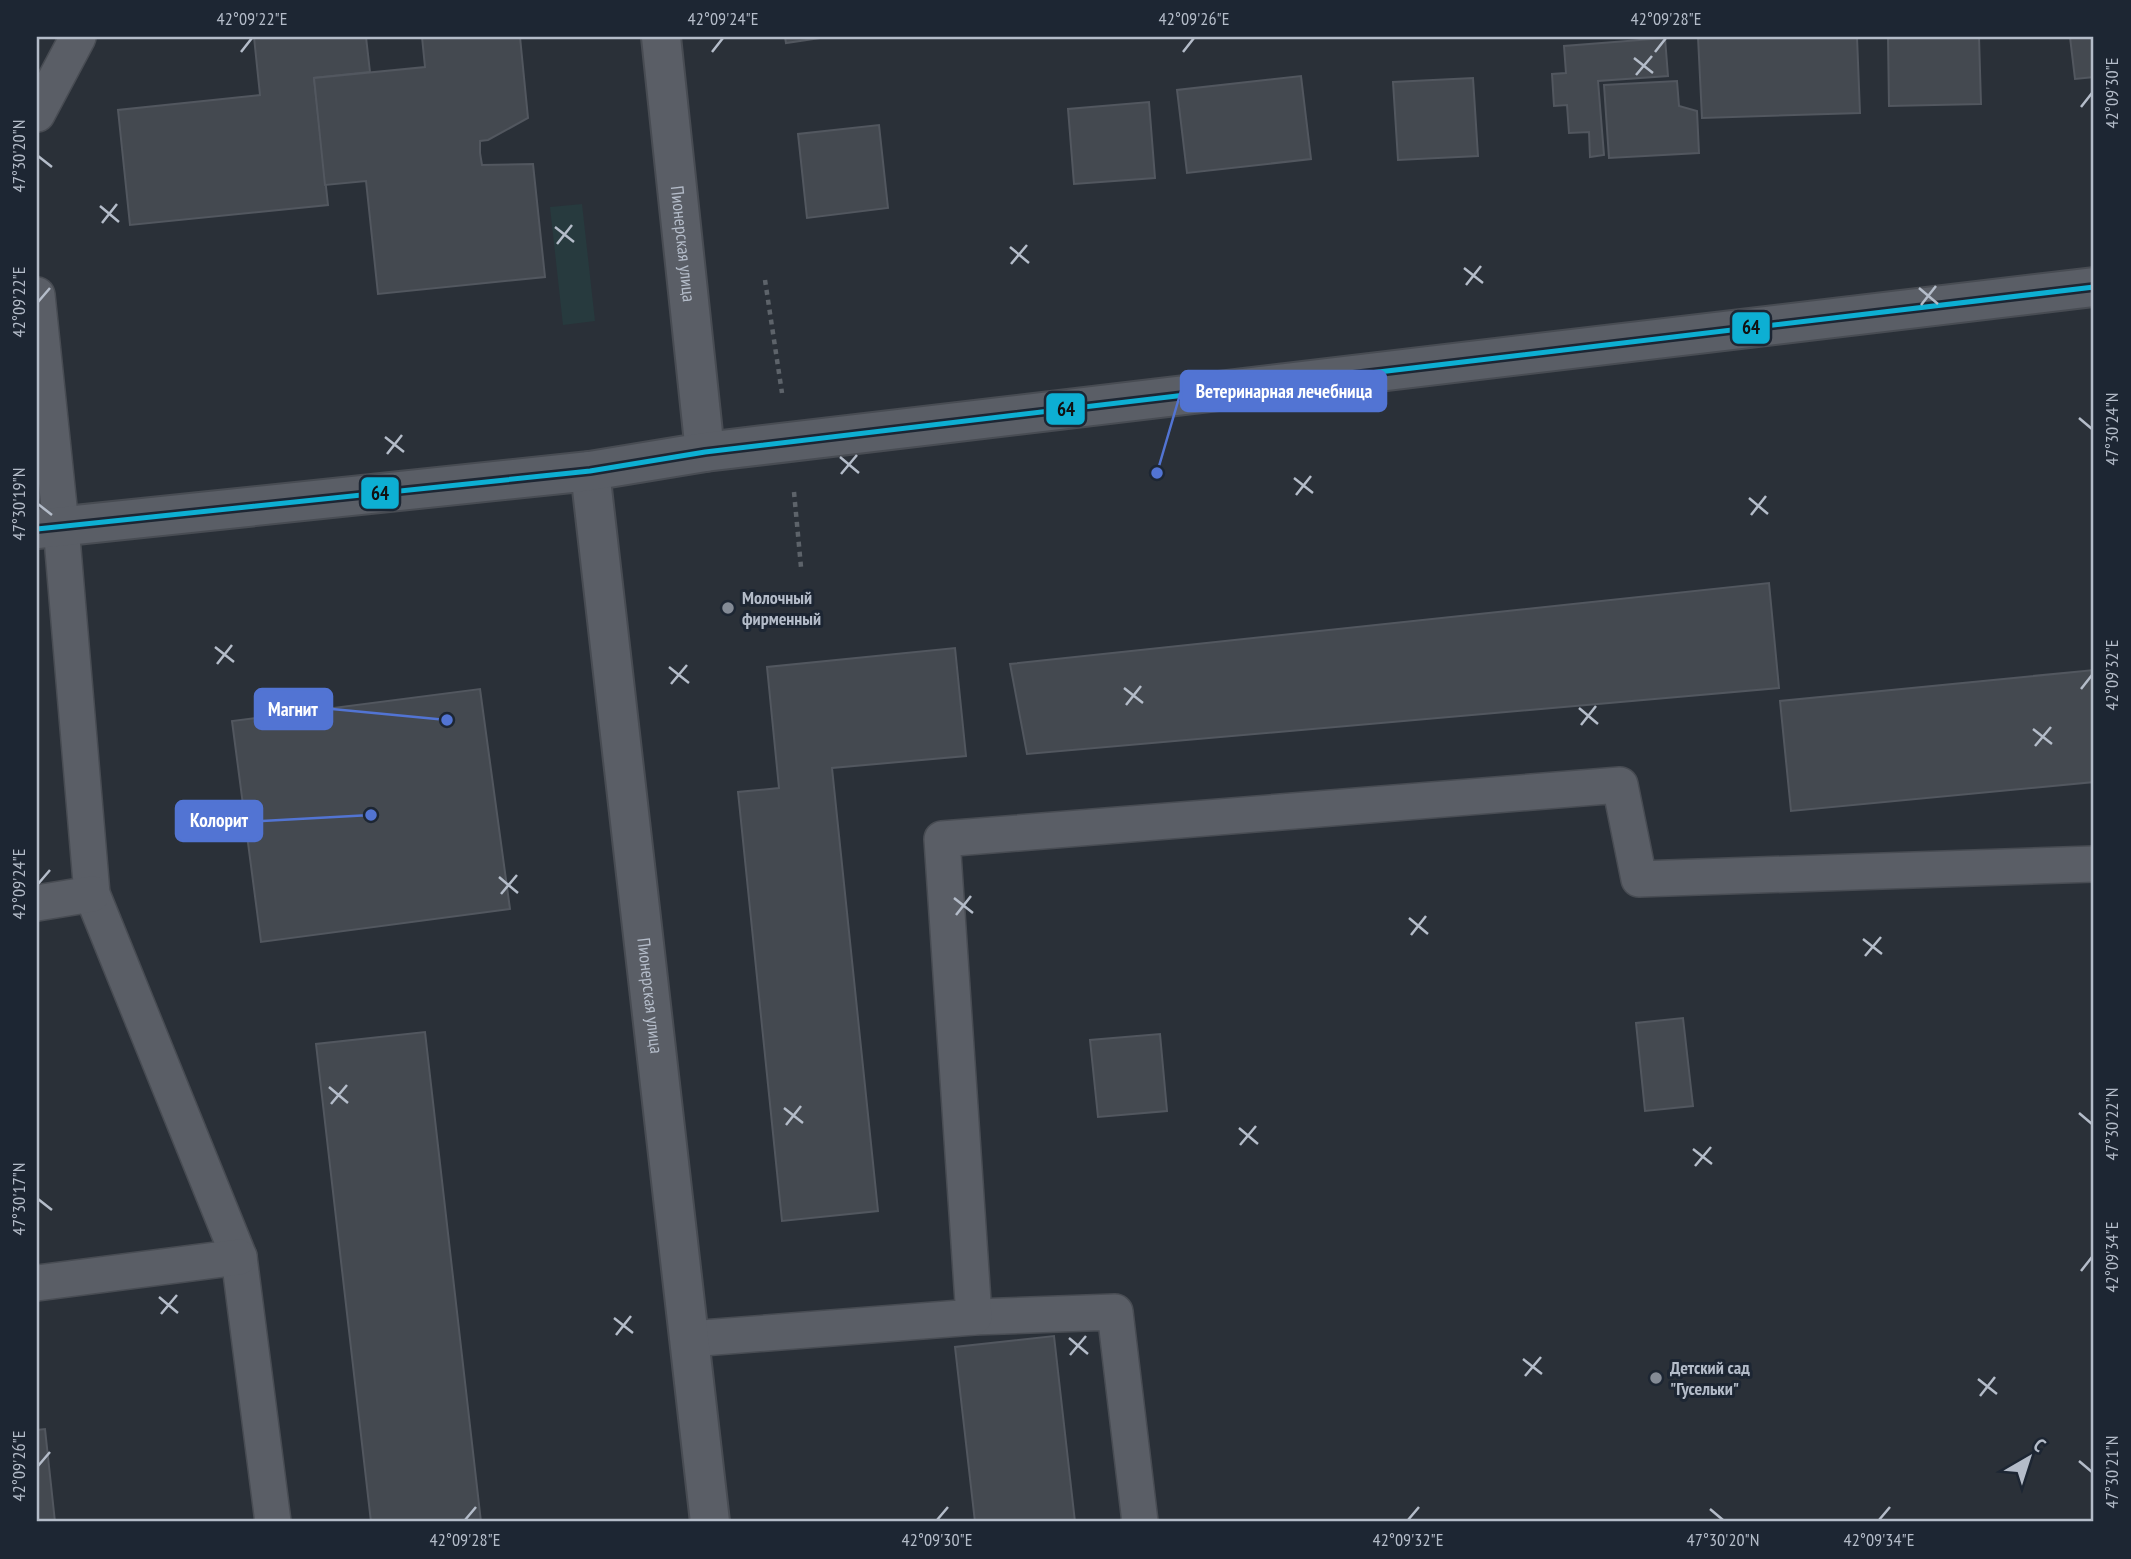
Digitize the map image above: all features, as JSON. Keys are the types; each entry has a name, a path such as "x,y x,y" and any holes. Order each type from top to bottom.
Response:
{"street":[{"name":"Пионерская улица","path":"661,37 705,452"},
{"path":"49,528 590,471 705,452 2094,287"},
{"name":"Пионерская улица","path":"590,471 710,1522"}],"lane":[{"path":"37,114 78,37"},
{"path":"37,295 49,528 92,894 239,1257 273,1522"},
{"path":"974,1317 942,839 1620,785 1639,879 2094,864"},
{"path":"37,903 92,894"},
{"path":"37,1283 239,1257"},
{"path":"689,1339 974,1317 1115,1312 1140,1522"}],"green space":[{"path":"582,204 595,321 563,325 550,207"}],"building":[{"path":"254,37 366,37 370,72 314,78 328,205 130,225 118,110 260,95"},
{"path":"422,37 520,37 528,118 488,140 480,141 480,153 482,165 533,164 545,277 378,294 366,181 325,185 314,78 425,67"},
{"path":"785,37 827,37 786,43"},
{"path":"1698,37 1857,37 1860,113 1702,118"},
{"path":"1888,37 1979,37 1981,104 1889,106"},
{"path":"2070,37 2094,37 2094,77 2075,79"},
{"path":"1665,38 1668,76 1598,81 1604,155 1590,157 1589,132 1569,133 1567,105 1554,106 1552,74 1566,73 1564,46"},
{"path":"1301,76 1311,159 1187,173 1177,90"},
{"path":"1473,78 1478,156 1398,160 1393,82"},
{"path":"1677,81 1679,106 1697,111 1699,153 1609,158 1604,85"},
{"path":"1149,102 1155,178 1074,184 1068,109"},
{"path":"879,125 888,208 807,218 798,134"},
{"path":"1769,583 1779,688 1027,754 1010,664"},
{"path":"955,648 966,756 832,768 878,1211 782,1221 738,792 779,788 767,667"},
{"path":"2094,670 2094,782 1791,811 1780,701"},
{"path":"480,689 510,909 261,942 232,721"},
{"path":"1683,1018 1693,1106 1645,1111 1636,1023"},
{"path":"425,1032 481,1522 371,1522 316,1044"},
{"path":"1160,1034 1167,1111 1098,1117 1090,1040"},
{"path":"1054,1336 1075,1522 975,1522 955,1347"},
{"path":"45,1429 55,1522 37,1522 37,1430"}],"transit line":[{"name":"64","path":"37,529 590,471 705,452 2094,287"}],"place":[{"name":"Ветеринарная лечебница","path":"1157,473"},
{"name":"Молочный фирменный","path":"728,608"},
{"name":"Магнит","path":"447,720"},
{"name":"Колорит","path":"371,815"},
{"name":"Детский сад \"Гусельки\"","path":"1656,1378"}]}
